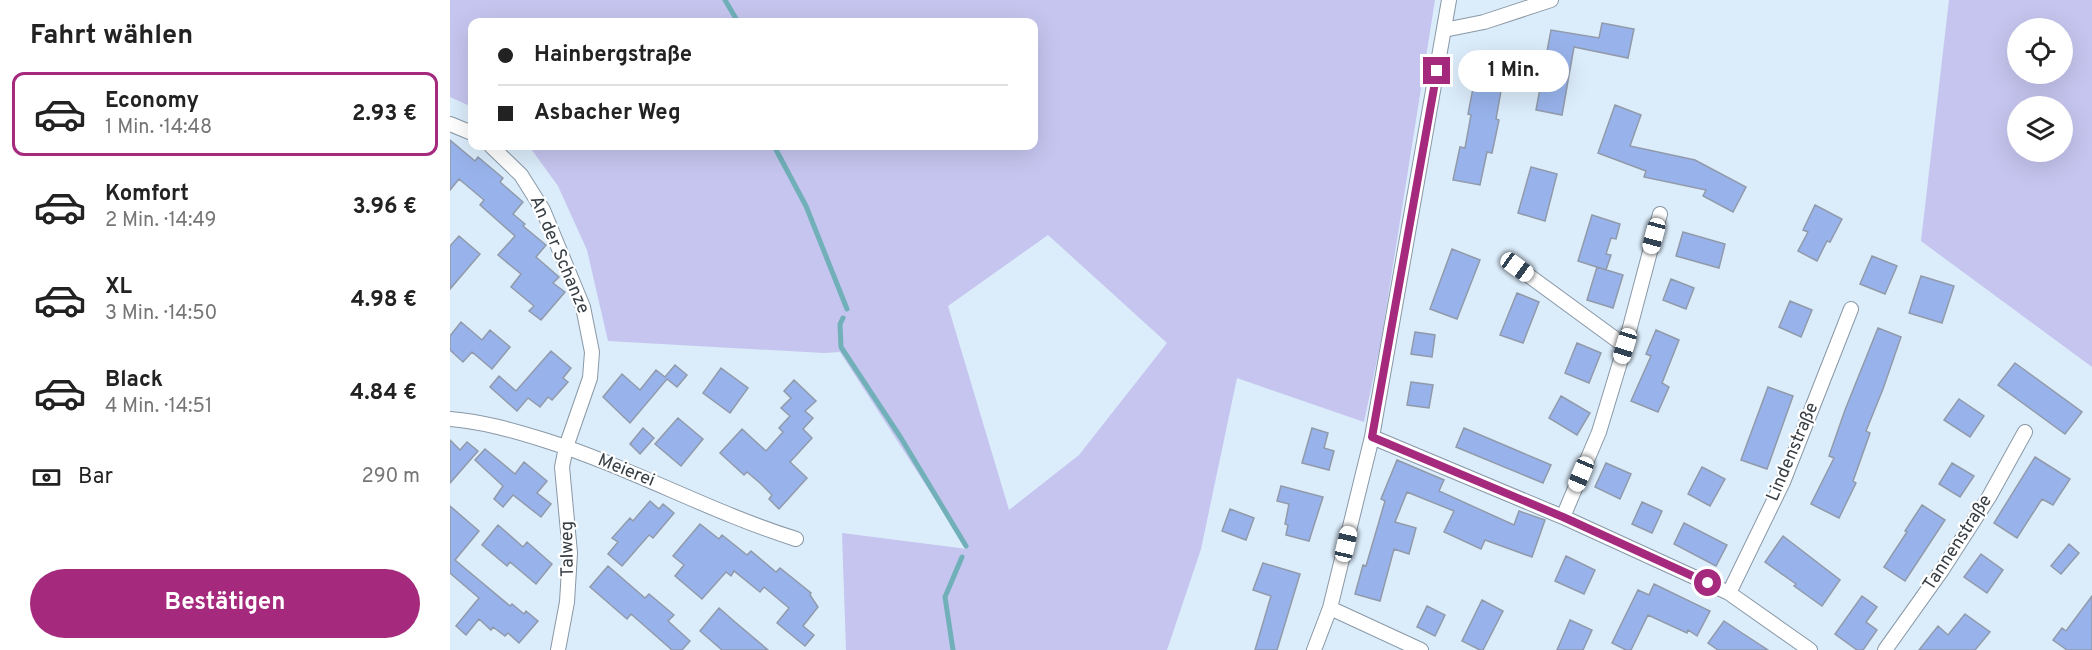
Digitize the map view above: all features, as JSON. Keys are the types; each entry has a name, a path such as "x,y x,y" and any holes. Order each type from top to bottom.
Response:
{"street":[{"path":"1314,650 1330,608 1372,437 1449,0"},
{"path":"1444,30 1484,22 1551,0"},
{"path":"450,124 468,131"},
{"name":"An der Schanze","path":"495,150 521,174 543,210 574,282 588,328 592,352 590,378 566,447"},
{"path":"1563,517 1599,432 1625,346 1660,214"},
{"path":"1517,267 1625,346"},
{"name":"Lindenstraße","path":"1729,593 1783,482 1851,309"},
{"name":"Meierei","path":"450,419 495,424 566,447 631,472 738,519 796,539"},
{"name":"Tannenstraße","path":"1885,650 1942,570 1989,497 2025,432"},
{"path":"1372,437 1563,517 1729,593 1810,650"},
{"name":"Talweg","path":"558,650 570,576 562,467 566,447"},
{"path":"1330,608 1421,650"}],"shaded area":[{"path":"450,0 1435,0 1381,341 1364,422 1237,378 1201,549 1167,650 846,650 842,533 967,549 840,352 608,341 587,250 558,186 532,150 1038,150 1038,18 468,18 468,105 450,97","holes":["1048,235 1167,343 1079,455 1009,510 948,306"]},
{"path":"1949,0 2092,0 2092,367 1921,241"}],"building":[{"path":"1602,23 1634,29 1628,58 1574,47 1562,115 1536,110 1551,30 1599,38"},
{"path":"1480,52 1507,57 1496,119 1499,120 1492,153 1487,152 1480,185 1453,180 1460,147 1465,148 1471,115 1468,114"},
{"path":"1615,105 1641,115 1630,146 1695,160 1746,187 1733,212 1703,196 1706,190 1644,177 1646,171 1598,153"},
{"path":"450,140 475,161 478,157 503,178 500,182 523,202 513,214 525,224 523,226 546,245 536,257 559,277 553,283 565,292 541,320 529,311 534,306 511,287 521,274 498,255 515,236 480,205 484,200 459,179 450,190"},
{"path":"1531,167 1557,174 1545,221 1518,213"},
{"path":"1815,205 1842,219 1817,261 1798,251 1808,232 1803,230"},
{"path":"1592,215 1620,224 1616,239 1611,238 1606,254 1611,255 1606,270 1578,261"},
{"path":"1683,232 1725,244 1719,268 1676,256"},
{"path":"459,236 480,254 450,289 450,246"},
{"path":"1452,249 1480,260 1457,319 1430,309"},
{"path":"1872,256 1897,266 1885,294 1860,284"},
{"path":"1597,267 1623,275 1613,308 1587,300"},
{"path":"1921,276 1954,286 1942,323 1909,313"},
{"path":"1671,279 1694,288 1686,309 1663,300"},
{"path":"1517,293 1539,302 1523,343 1500,335"},
{"path":"1790,301 1812,310 1801,337 1779,327"},
{"path":"461,322 482,340 490,330 510,347 492,369 472,352 463,362 450,350 450,336"},
{"path":"1878,328 1901,337 1866,431 1870,433 1853,481 1856,483 1839,518 1811,504 1834,458 1829,456"},
{"path":"1656,330 1679,340 1662,383 1669,387 1658,412 1631,401 1651,356 1646,354"},
{"path":"1415,332 1435,335 1432,357 1411,354"},
{"path":"1577,343 1601,353 1589,383 1565,373"},
{"path":"551,351 571,368 563,378 568,382 552,400 548,397 540,407 528,398 517,411 490,387 499,376 516,391"},
{"path":"2015,363 2082,412 2065,434 1998,385"},
{"path":"675,365 687,375 677,387 667,379 630,423 603,397 622,374 640,390 656,370 665,377"},
{"path":"721,368 748,388 730,413 703,393"},
{"path":"794,380 816,401 805,411 813,418 803,429 812,438 790,462 807,478 779,509 769,499 772,495 760,483 747,472 744,475 720,453 742,429 766,451 783,432 779,428 790,416 781,408 791,398 784,391"},
{"path":"1411,382 1433,385 1429,408 1407,405"},
{"path":"1768,387 1793,396 1767,469 1741,460"},
{"path":"1561,396 1590,413 1577,435 1549,418"},
{"path":"1959,399 1984,416 1970,437 1944,420"},
{"path":"678,418 703,439 681,466 655,444"},
{"path":"643,428 654,438 640,454 630,444"},
{"path":"1312,428 1328,433 1324,448 1334,451 1329,470 1302,463"},
{"path":"1464,428 1551,465 1543,483 1456,447"},
{"path":"450,440 460,450 467,442 478,451 450,483"},
{"path":"485,449 515,474 524,462 547,481 537,493 551,504 541,517 513,495 503,507 494,499 503,486 475,460"},
{"path":"2035,457 2070,479 2053,505 2042,499 2017,538 1994,523"},
{"path":"1397,460 1444,480 1439,491 1514,525 1519,511 1545,520 1532,557 1485,540 1481,549 1444,532 1454,511 1407,492 1395,522 1416,528 1409,554 1394,549 1380,601 1355,594 1363,565 1366,566 1385,501 1381,499"},
{"path":"1606,463 1631,474 1620,499 1595,487"},
{"path":"1952,463 1974,476 1960,497 1939,484"},
{"path":"1702,467 1725,479 1710,506 1688,494"},
{"path":"1281,486 1323,497 1309,541 1286,535 1288,525 1285,524 1289,504 1277,501"},
{"path":"650,501 659,509 663,504 674,513 653,538 649,535 622,566 608,554 618,542 612,538 630,518 633,521"},
{"path":"1642,502 1662,511 1652,533 1632,524"},
{"path":"1922,505 1945,520 1905,581 1884,567"},
{"path":"450,506 479,531 455,560 510,606 512,604 524,614 526,611 538,621 519,643 508,633 505,636 493,627 491,630 479,619 466,635 456,626 479,598 450,573"},
{"path":"1230,509 1254,518 1246,540 1222,531"},
{"path":"1684,523 1727,545 1716,566 1674,544"},
{"path":"700,524 719,539 722,535 747,555 751,551 776,572 780,568 811,593 818,607 803,626 814,635 805,646 777,623 789,608 764,587 760,592 734,571 731,576 726,572 702,599 675,576 684,565 673,556"},
{"path":"498,525 523,547 527,542 552,564 536,584 510,562 507,566 482,545"},
{"path":"1783,536 1840,580 1822,606 1765,562"},
{"path":"2069,544 2079,553 2061,574 2051,566"},
{"path":"1981,554 2003,570 1987,593 1964,577"},
{"path":"1566,556 1595,570 1584,594 1555,581"},
{"path":"1263,563 1300,574 1277,650 1255,650 1271,596 1253,590"},
{"path":"608,566 645,598 649,594 674,615 668,621 690,641 682,650 672,650 631,614 627,619 590,587"},
{"path":"1654,584 1710,611 1697,636 1688,630 1687,633 1648,615 1631,650 1612,643 1638,590 1649,595"},
{"path":"1862,596 1877,607 1866,622 1877,630 1863,650 1857,650 1835,634"},
{"path":"2092,596 2092,650 2067,650 2053,640 2062,628 2066,631"},
{"path":"1482,600 1503,611 1483,650 1480,650 1462,641"},
{"path":"1427,606 1445,615 1435,636 1417,627"},
{"path":"719,608 768,650 722,650 700,631"},
{"path":"1965,614 1990,632 1975,650 1919,650 1938,626 1948,635"},
{"path":"1570,620 1592,630 1583,650 1557,650"},
{"path":"1724,621 1768,650 1718,650 1708,643"}],"waterway":[{"path":"725,0 736,18"},
{"path":"776,150 806,206 847,309"},
{"path":"843,318 840,324 841,347 901,438 966,546"},
{"path":"953,650 945,597 962,557"}],"route":[{"path":"1437,71 1372,437 1563,517 1708,583"}]}
